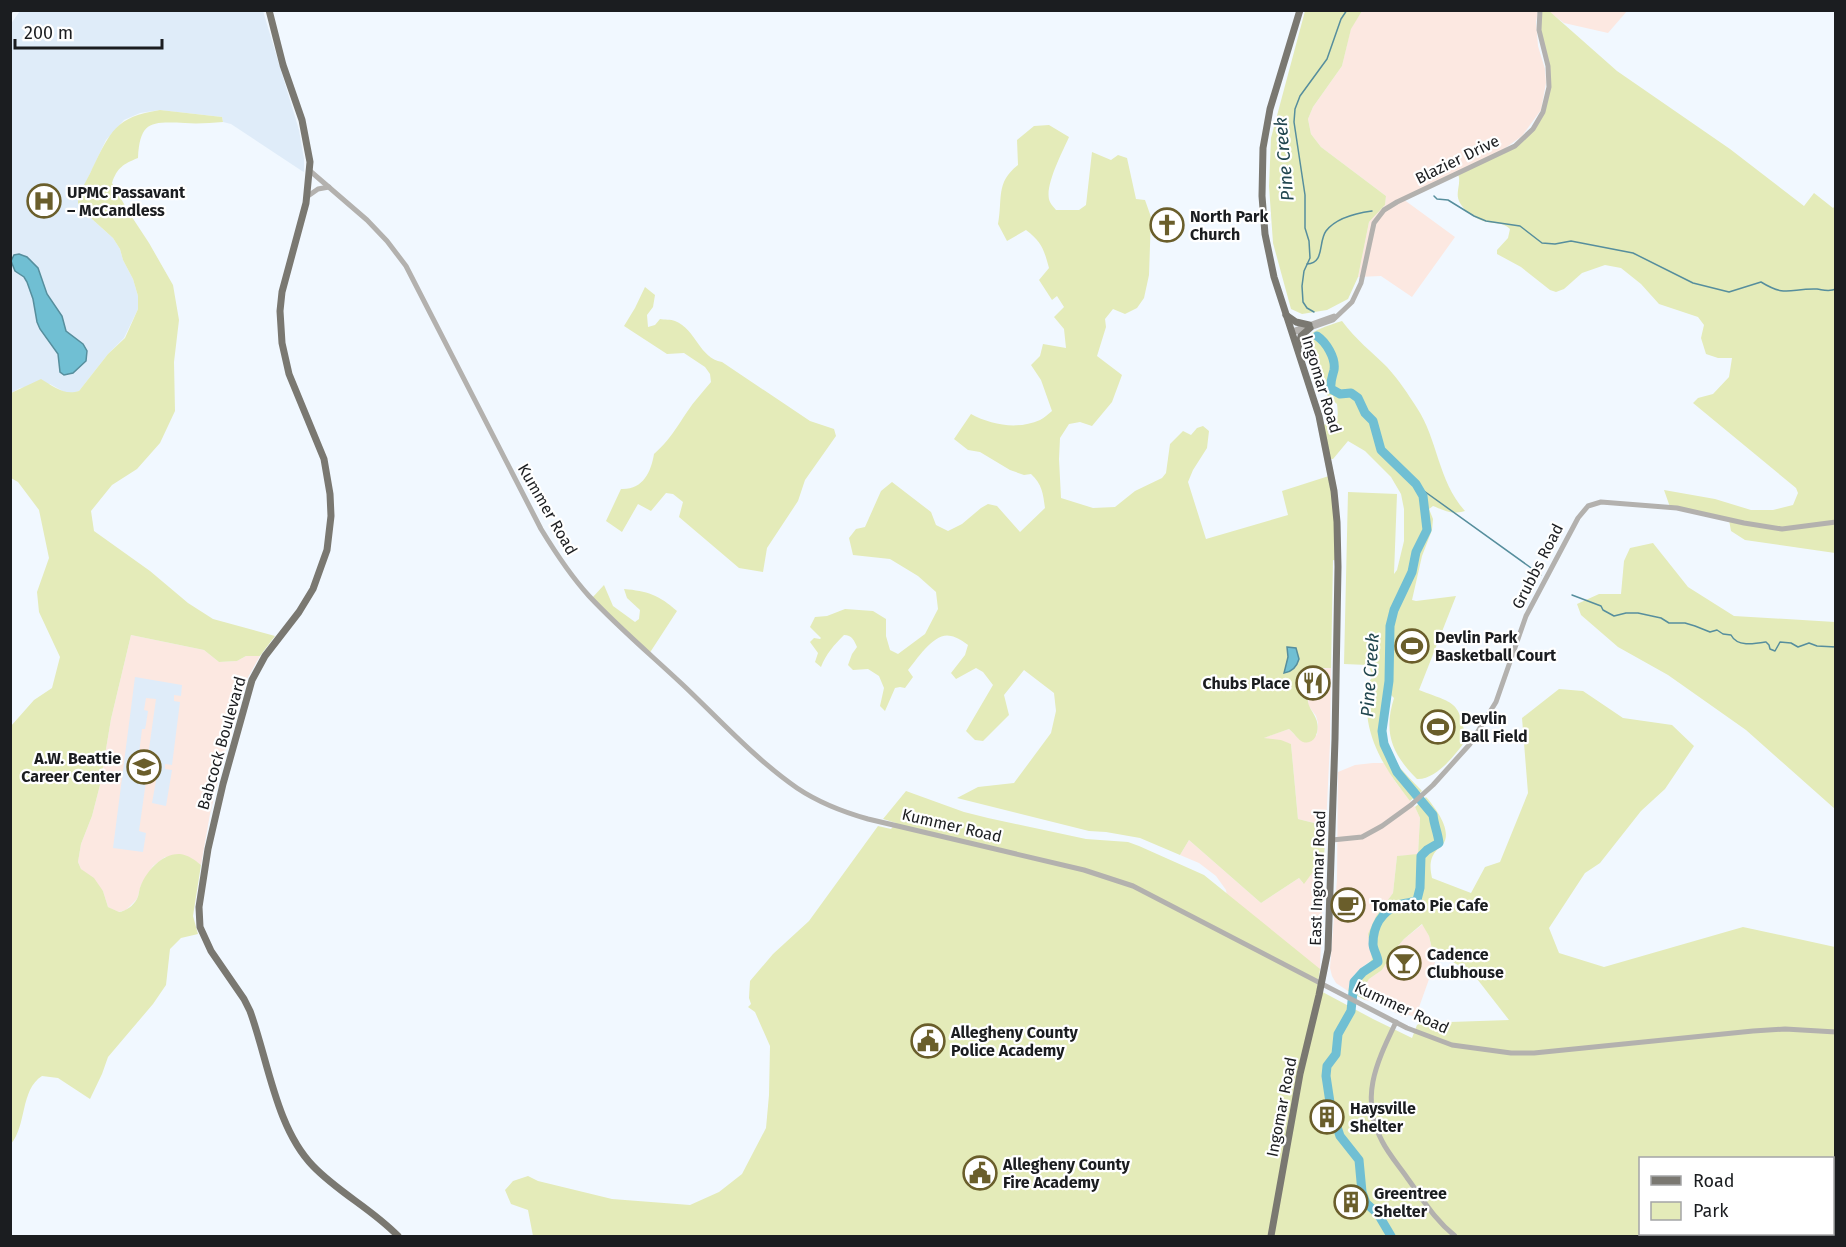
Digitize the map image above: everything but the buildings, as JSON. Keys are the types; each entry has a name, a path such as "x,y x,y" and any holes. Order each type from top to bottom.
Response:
{"main road":[{"name":"Babcock Boulevard","path":"269,10 283,65 304,129 310,162 304,216 280,300 282,343 286,365 324,459 331,507 329,542 323,566 310,596 262,660 250,686 211,830 199,917 202,933 208,946 250,1011 281,1110 296,1144 317,1171 381,1220 398,1236"},
{"name":"Ingomar Road","path":"1300,10 1270,109 1263,148 1263,217 1274,277 1323,433 1334,491 1338,567 1334,773"},
{"path":"1286,315 1309,327 1301,336 1298,351"},
{"name":"East Ingomar Road","path":"1322,984 1329,938 1334,773"},
{"name":"Ingomar Road","path":"1270,1236 1300,1074 1322,984"}],"street":[{"name":"Blazier Drive","path":"1292,331 1299,332 1333,320 1347,308 1357,294 1361,283 1372,228 1380,214 1397,202 1515,146 1526,137 1543,112 1549,87 1548,66 1539,30 1540,10"},
{"name":"Kummer Road","path":"309,170 375,228 405,266 536,520 565,566 588,595 778,774 809,795 852,814 1084,870 1125,883 1396,1022 1452,1045 1511,1053 1534,1053 1753,1031 1785,1029 1836,1032"},
{"path":"308,196 318,189 329,187"},
{"name":"Grubbs Road","path":"1332,840 1358,838 1369,834 1413,803 1462,754 1487,719 1501,690 1526,616 1578,518 1588,506 1601,502 1677,508 1767,528 1782,529 1836,522"},
{"path":"1396,1022 1377,1065 1371,1087 1373,1117 1387,1149 1430,1212 1455,1236"}],"shaded area":[{"name":"UPMC Passavant – McCandless","path":"20,11 263,11 299,130 304,159 304,172 231,124 223,122 222,117 160,110 140,113 124,120 106,140 78,199 78,204 113,238 120,249 133,279 138,296 138,309 124,338 108,354 79,391 73,393 66,393 50,384 20,388 11,393 10,25"},
{"path":"1362,11 1538,11 1536,22 1538,46 1545,69 1546,83 1541,110 1522,136 1497,154 1403,199 1455,237 1412,297 1381,276 1358,277 1369,222 1385,205 1386,196 1321,147 1311,134 1308,119 1313,107 1342,66 1351,28"},
{"path":"1548,11 1627,11 1608,33 1564,23"},
{"path":"131,635 204,650 219,662 237,661 246,656 260,656 247,679 233,720 210,814 201,865 191,858 165,857 153,866 141,885 137,899 126,910 118,912 108,907 103,891 81,869 78,862 81,844 92,816 100,785 111,719"},
{"path":"1310,668 1331,668 1326,826 1298,819 1291,744 1263,738 1289,729 1299,739 1317,735 1316,716 1308,705"},
{"name":"A.W. Beattie Career Center","path":"135,677 182,685 181,696 174,695 174,701 180,702 172,765 165,764 165,769 172,770 166,806 152,803 157,775 147,774 139,831 146,833 143,852 113,848","holes":["146,698 156,699 148,756 139,754 142,729 145,729 148,711 144,710"]},
{"path":"1384,763 1415,807 1420,818 1418,855 1397,856 1393,893 1376,916 1369,945 1372,959 1355,974 1350,981 1348,991 1336,983 1330,968 1337,879 1338,772 1355,765"},
{"path":"1189,840 1261,903 1299,878 1303,883 1324,857 1320,969 1317,971 1229,908 1226,890 1216,876 1199,863 1180,855"},
{"path":"1423,924 1432,949 1438,954 1417,1017 1408,1015 1406,1018 1365,1000 1366,984 1369,979 1382,970 1404,939"}],"green space":[{"path":"1548,10 1617,71 1730,149 1804,206 1814,193 1833,208 1835,206 1835,553 1745,540 1731,531 1729,520 1670,507 1664,490 1715,499 1751,510 1773,510 1793,505 1798,493 1796,488 1693,403 1698,398 1713,394 1729,377 1732,358 1718,358 1706,354 1701,338 1704,325 1698,317 1659,304 1641,284 1621,268 1605,265 1582,273 1564,289 1556,292 1550,290 1521,267 1497,254 1497,250 1508,238 1510,229 1502,224 1487,222 1475,217 1460,203 1458,174 1515,146 1540,119 1549,82 1539,30 1540,11"},
{"path":"1305,11 1362,11 1351,29 1342,66 1313,107 1308,119 1311,134 1321,147 1386,196 1385,205 1369,222 1358,277 1348,299 1327,310 1302,314 1291,309 1273,243 1269,186 1271,138"},
{"path":"160,110 222,117 223,122 164,123 150,126 142,136 138,158 121,167 112,183 173,285 179,320 174,362 175,411 160,443 137,469 112,485 91,511 94,531 150,571 188,603 213,619 275,636 260,656 246,656 237,661 219,662 204,650 131,635 111,719 100,785 92,816 81,844 78,862 81,869 94,878 103,891 108,907 119,912 135,902 144,880 161,860 173,854 186,855 191,858 201,865 193,916 198,934 181,938 170,949 166,985 108,1057 90,1099 58,1078 42,1076 30,1090 20,1127 11,1144 11,726 34,700 52,688 60,657 39,612 37,592 49,558 39,510 18,482 11,478 11,393 41,379 64,391 79,391 108,354 125,338 138,309 138,296 133,279 113,238 82,210 78,199 104,145 116,128 133,117"},
{"path":"1049,125 1069,137 1049,188 1050,202 1056,210 1079,210 1086,205 1092,152 1111,160 1118,155 1127,158 1136,199 1145,200 1151,217 1149,275 1144,298 1137,308 1125,314 1113,309 1105,319 1106,327 1097,356 1122,375 1112,402 1092,426 1080,422 1069,424 1060,438 1061,498 1093,508 1115,507 1135,491 1162,478 1166,473 1170,444 1183,431 1191,435 1197,428 1203,426 1209,431 1207,448 1188,482 1206,539 1288,515 1282,491 1332,475 1338,561 1333,560 1331,668 1310,668 1308,702 1317,722 1316,735 1312,741 1303,742 1289,729 1264,738 1291,744 1298,819 1326,826 1324,857 1304,884 1299,878 1261,903 1189,840 1180,855 1140,838 1089,831 957,798 978,787 1014,783 1051,733 1056,711 1054,693 1024,670 1004,695 1009,715 983,741 975,740 966,731 993,685 983,672 976,668 956,679 951,673 965,655 968,645 958,638 945,636 927,647 908,670 913,677 905,688 895,688 885,711 880,706 884,688 879,676 868,669 853,670 848,665 857,647 851,637 844,635 825,658 821,667 815,662 818,653 810,642 814,638 821,638 810,627 815,617 827,616 845,609 873,611 886,619 886,636 890,650 898,654 925,634 938,609 936,592 918,576 890,559 853,555 849,538 856,529 865,527 881,491 892,482 931,512 936,525 948,531 962,524 988,504 997,506 1020,532 1045,508 1038,481 1031,474 1024,475 1010,470 980,452 968,450 954,439 971,414 1005,425 1023,425 1040,420 1052,411 1041,380 1031,365 1040,356 1043,344 1066,348 1064,329 1054,317 1064,307 1057,296 1052,300 1039,280 1049,268 1039,243 1026,230 1007,241 998,224 1003,185 1018,165 1017,140 1034,126"},
{"path":"645,287 655,295 653,307 647,315 648,327 655,325 660,319 673,320 688,330 708,355 810,421 834,429 836,436 805,480 798,501 767,548 763,572 739,568 679,517 683,502 673,494 666,493 651,511 638,504 622,532 606,521 621,489 629,489 645,479 654,454 711,382 710,374 705,367 684,353 667,354 624,326"},
{"path":"1342,321 1391,372 1414,403 1430,433 1449,487 1465,511 1445,511 1433,506 1429,509 1433,519 1432,530 1422,556 1412,600 1456,596 1419,690 1448,701 1458,710 1466,740 1438,771 1417,779 1401,761 1392,742 1389,722 1394,698 1391,695 1383,722 1383,733 1385,743 1394,760 1422,791 1410,801 1384,763 1370,732 1367,707 1371,671 1367,665 1344,664 1348,492 1397,494 1394,574 1404,541 1404,509 1401,494 1391,477 1365,451 1348,441 1333,459 1329,459 1321,425 1336,420 1337,404 1327,395 1322,376 1311,371 1302,343 1314,332"},
{"path":"1653,543 1688,587 1734,616 1835,622 1835,809 1746,730 1668,675 1618,647 1581,615 1577,604 1599,594 1621,594 1624,561 1630,548"},
{"path":"604,585 613,606 635,622 639,619 640,610 627,598 624,589 652,595 677,611 649,654 592,598"},
{"path":"1559,689 1583,691 1623,718 1672,725 1694,746 1665,789 1641,811 1600,863 1585,873 1549,928 1559,953 1604,967 1743,927 1835,947 1835,1236 533,1236 528,1210 511,1204 505,1190 513,1181 528,1176 538,1181 612,1199 690,1205 719,1192 742,1174 766,1128 769,1095 770,1046 755,1012 748,1007 751,1004 750,981 773,954 809,921 878,826 891,829 896,823 883,819 906,791 964,812 988,818 1086,839 1128,842 1204,875 1320,969 1317,989 1412,1038 1417,1025 1421,1023 1509,1020 1474,975 1432,949 1429,936 1422,924 1404,939 1382,970 1369,979 1366,984 1365,1000 1348,991 1354,976 1372,959 1368,934 1376,916 1393,893 1397,856 1418,854 1420,818 1415,807 1426,797 1442,819 1446,833 1446,839 1432,857 1432,878 1471,893 1485,867 1500,862 1528,793 1522,718"}],"water":[{"path":"14,255 27,257 38,268 47,294 62,316 66,331 83,344 87,351 86,361 73,373 64,375 60,372 58,354 40,329 27,282 15,271 11,261"},
{"path":"1287,647 1296,648 1299,659 1294,668 1284,673 1288,657"}],"waterway":[{"name":"Pine Creek","path":"1314,312 1303,302 1304,271 1310,258 1309,241 1305,228 1305,195 1294,122 1295,109 1300,96 1327,59 1341,19 1347,10"},
{"path":"1434,196 1437,199 1448,200 1486,221 1520,226 1542,243 1555,244 1571,241 1633,253 1693,283 1729,292 1761,282 1783,291 1836,289"},
{"path":"1307,264 1313,263 1319,256 1324,236 1330,226 1347,217 1372,211"},
{"name":"Pine Creek","path":"1317,336 1327,346 1332,356 1334,370 1331,389 1340,394 1351,393 1358,398 1365,413 1373,421 1381,450 1416,484 1423,496 1427,530 1416,552 1412,572 1394,610 1390,626 1389,681 1382,731 1384,744 1397,772 1433,815 1439,843 1421,856 1420,888 1417,900 1392,908 1377,926 1373,944 1378,962 1363,972 1354,982 1351,1011 1338,1034 1336,1054 1327,1066 1326,1076 1331,1109 1340,1136 1359,1160 1362,1192 1366,1203 1378,1214 1391,1236"},
{"path":"1417,486 1541,575"},
{"path":"1572,595 1601,606 1603,610 1614,616 1638,613 1661,618 1669,623 1685,623 1710,632 1717,630 1731,635 1742,643 1766,642 1770,649 1775,651 1780,642 1791,643 1798,647 1809,643 1836,647"}],"place":[{"name":"UPMC Passavant – McCandless","path":"44,201"},
{"name":"North Park Church","path":"1167,225"},
{"name":"Devlin Park Basketball Court","path":"1412,646"},
{"name":"Chubs Place","path":"1313,683"},
{"name":"Devlin Ball Field","path":"1438,727"},
{"name":"A.W. Beattie Career Center","path":"144,767"},
{"name":"Tomato Pie Cafe","path":"1348,905"},
{"name":"Cadence Clubhouse","path":"1404,963"},
{"name":"Allegheny County Police Academy","path":"928,1041"},
{"name":"Haysville Shelter","path":"1327,1117"},
{"name":"Allegheny County Fire Academy","path":"980,1173"},
{"name":"Greentree Shelter","path":"1351,1202"}]}
